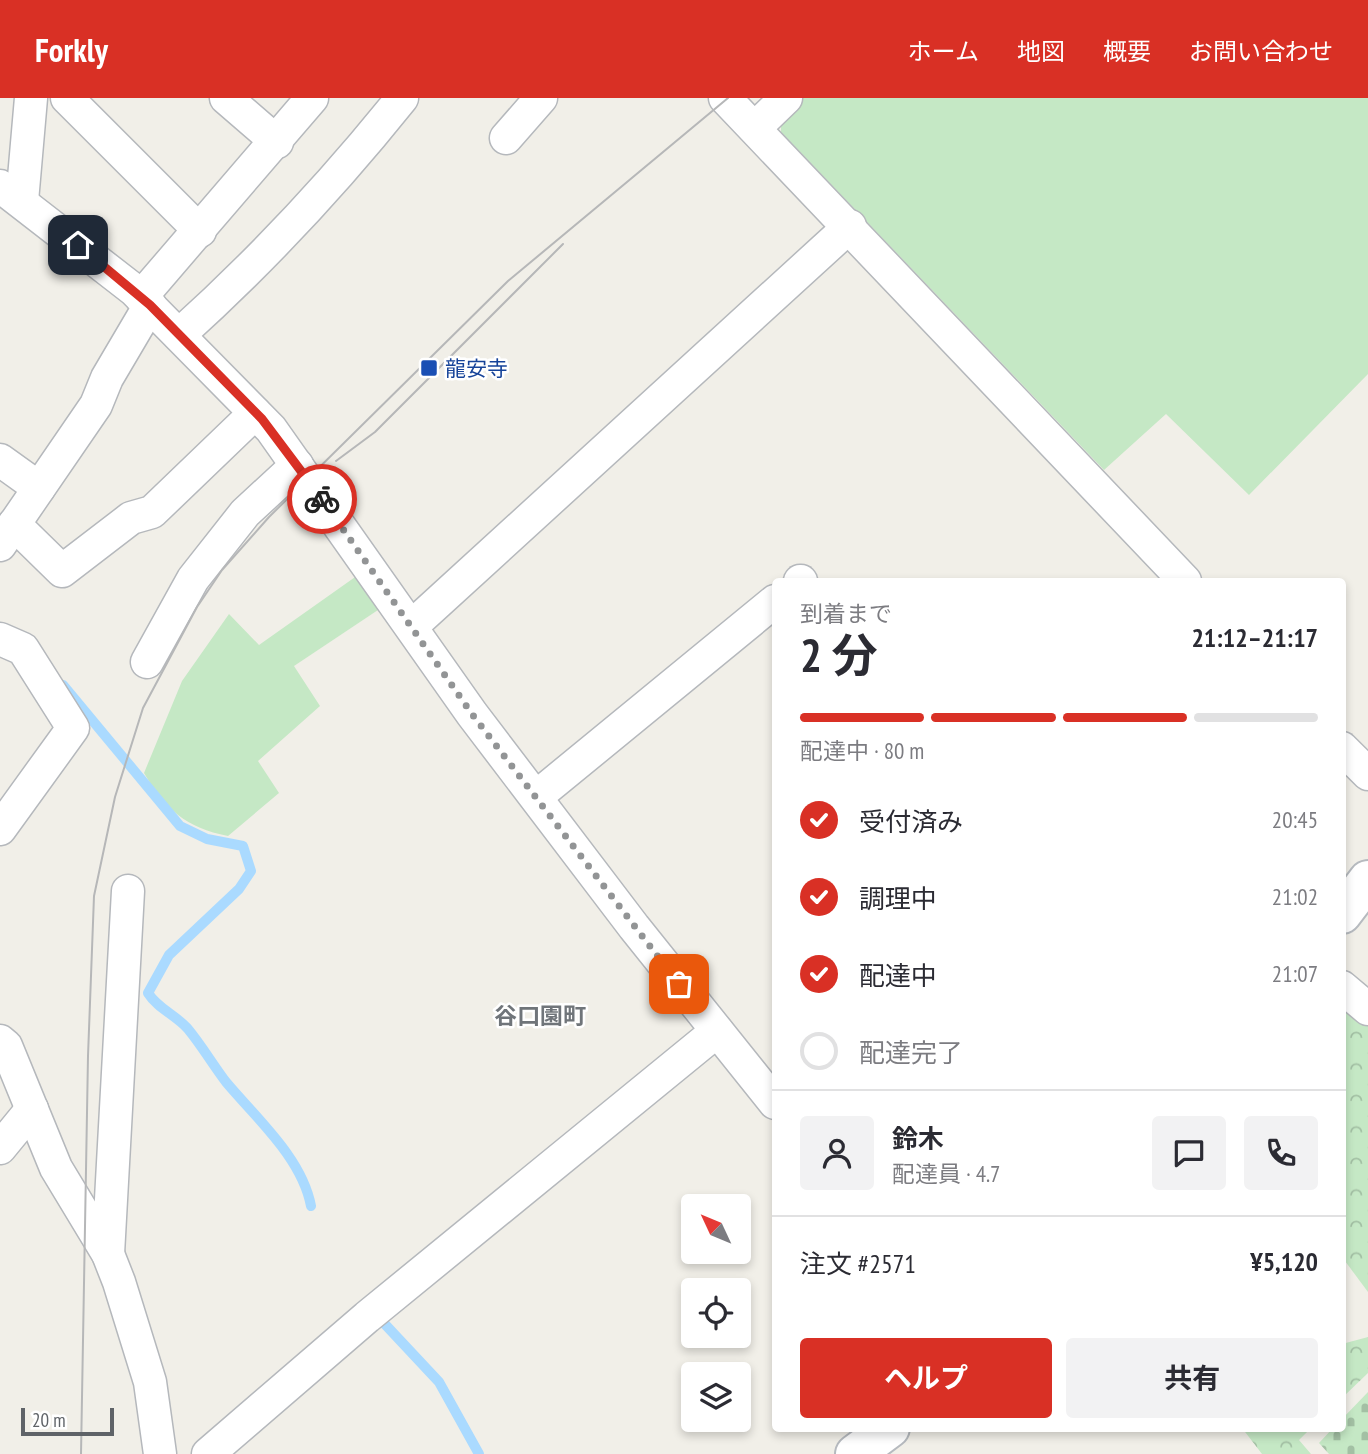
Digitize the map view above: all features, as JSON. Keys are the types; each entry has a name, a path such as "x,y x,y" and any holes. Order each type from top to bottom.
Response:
{"main road":[{"path":"1346,909 1368,880"},
{"path":"855,1454 885,1432"}],"street":[{"path":"66,98 200,231"},
{"path":"226,98 277,142"},
{"path":"255,412 152,512 131,518 62,571 7,534 96,405 146,301 200,231 312,98"},
{"path":"179,335 230,290 341,174 402,98"},
{"path":"506,138 541,98"},
{"path":"726,98 1182,578"},
{"path":"756,127 786,98"},
{"path":"30,99 11,193 146,301 255,412 297,465 472,714 634,927 772,1099"},
{"path":"412,626 850,226"},
{"path":"0,460 39,488"},
{"path":"147,662 193,579 245,513 297,465"},
{"path":"536,797 772,603"},
{"path":"0,639 23,649 73,728 0,829"},
{"path":"1346,752 1368,774"},
{"path":"108,1254 128,891"},
{"path":"1346,990 1368,1009"},
{"path":"208,1454 367,1317 718,1031"},
{"path":"0,1041 6,1046 56,1168 108,1254 150,1382 160,1454"},
{"path":"0,1148 32,1109"}],"green space":[{"path":"796,98 1368,98 1368,374 1249,495 1166,414 1104,470 781,132 781,113"},
{"path":"358,575 381,608 294,666 320,706 258,761 279,793 228,836 200,828 178,815 160,797 144,773 182,681 229,614 259,645"},
{"path":"1346,1004 1368,1023 1368,1292 1346,1262"},
{"path":"1368,1337 1368,1373 1346,1394 1346,1343"},
{"path":"1368,1392 1368,1454 1329,1454 1319,1443 1329,1432 1346,1432 1346,1415"},
{"path":"1245,1432 1307,1432 1299,1440 1311,1454 1262,1454"}],"waterway":[{"path":"63,685 180,826 207,839 243,846 251,871 239,889 169,955 148,993 188,1029 226,1082 277,1140 298,1172 311,1206"},
{"path":"381,1320 439,1382 479,1454"}],"tram line":[{"path":"81,1454 88,1056 94,896 115,797 143,708 197,607 222,570 269,517 508,281 728,98"},
{"path":"336,461 375,432 563,244"}],"way so far":[{"path":"322,499 472,714 679,984"}],"place":[{"name":"龍安寺","path":"429,368"}],"district":[{"name":"谷口園町","path":"540,1015"}],"route":[{"path":"78,245 150,305 262,419 322,499"}]}
